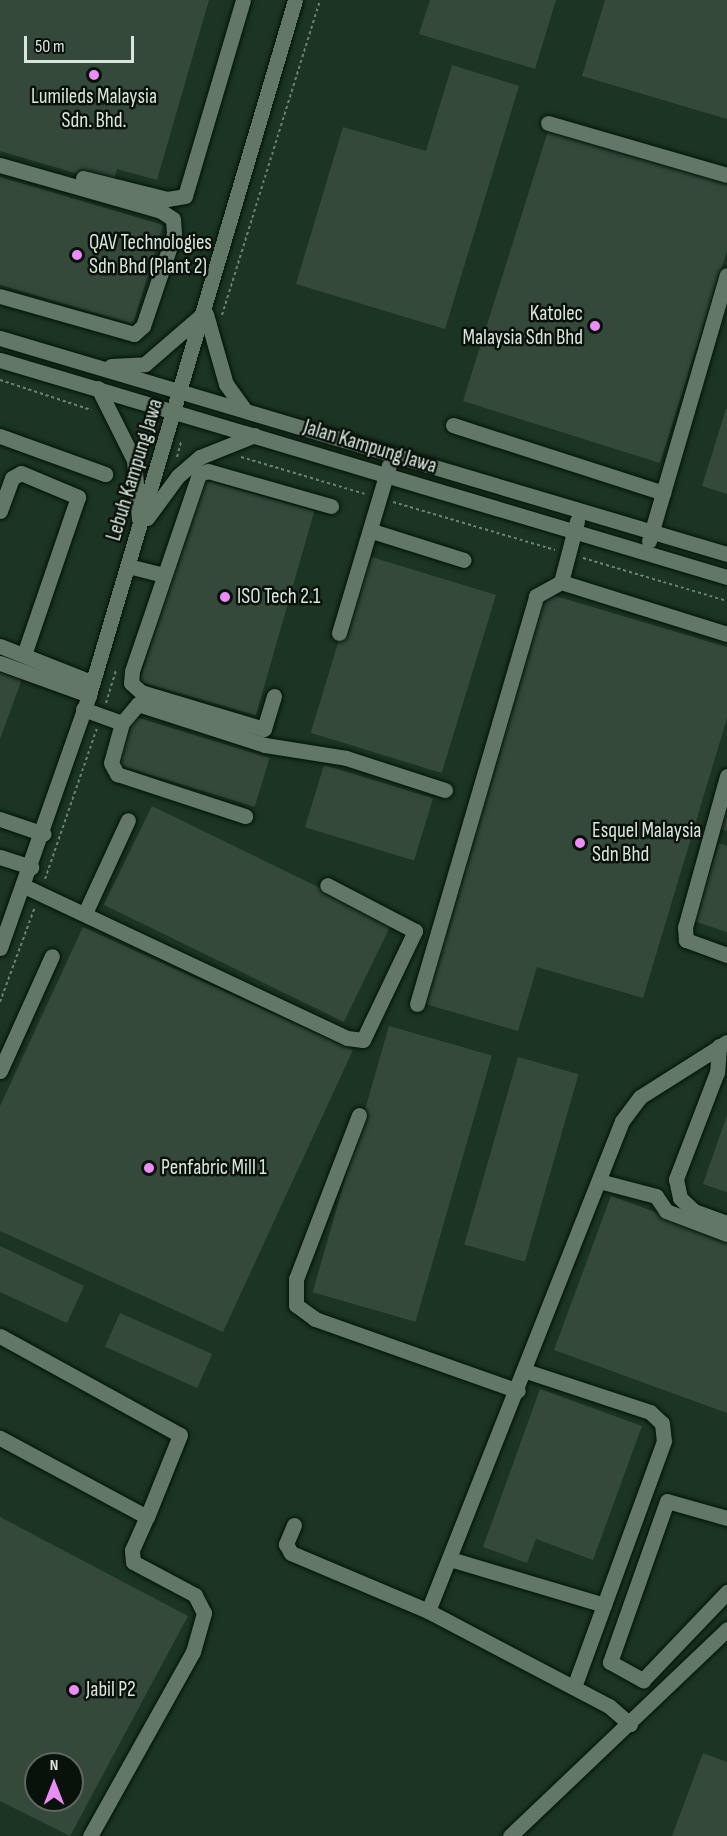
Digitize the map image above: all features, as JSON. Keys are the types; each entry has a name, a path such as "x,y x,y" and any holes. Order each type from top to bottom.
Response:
{"street":[{"path":"83,178 167,200 185,196 243,0"},
{"name":"Lebuh Kampung Jawa","path":"0,948 44,834 140,528 295,0"},
{"path":"548,123 727,175"},
{"path":"0,165 161,211 173,219 174,234 142,326 134,334 0,296"},
{"path":"645,552 727,275"},
{"path":"100,367 145,364 205,312 219,367 244,409"},
{"name":"Jalan Kampung Jawa","path":"0,338 727,554"},
{"name":"Jalan Kampung Jawa","path":"0,360 727,577"},
{"path":"98,388 111,409 134,460 140,528"},
{"path":"453,424 663,493"},
{"path":"140,528 178,476 200,457 255,435"},
{"path":"0,436 105,474"},
{"path":"339,633 372,531 391,453"},
{"path":"274,696 264,729 141,692 131,683 163,575 199,474 208,471 331,506"},
{"path":"0,511 12,478 21,473 78,497 24,655"},
{"path":"561,582 580,509"},
{"path":"372,531 464,561"},
{"path":"128,566 163,575"},
{"path":"417,1004 536,596 561,582 727,634"},
{"path":"0,646 24,655 88,695 101,716 122,723"},
{"path":"0,663 88,695"},
{"path":"245,816 117,774 111,763 122,723 138,704 265,745 346,758 445,790"},
{"path":"727,776 686,927 686,940 727,955"},
{"path":"0,819 44,834"},
{"path":"86,911 128,820"},
{"path":"0,857 31,867"},
{"path":"24,886 86,911 347,1038 363,1040 415,931 327,885"},
{"path":"0,1071 52,956"},
{"path":"428,1611 526,1371 622,1121 640,1097 723,1044"},
{"path":"723,1044 717,1072 675,1179 680,1198 694,1211 727,1223"},
{"path":"359,1115 296,1279 296,1305 315,1319 518,1391"},
{"path":"599,1181 656,1196 666,1211 727,1234"},
{"path":"1,1340 178,1431 180,1440 132,1550 133,1562 195,1595 204,1613 193,1652 90,1836"},
{"path":"526,1371 650,1412 662,1423 664,1441 574,1687"},
{"path":"0,1438 147,1517"},
{"path":"727,1518 667,1501 610,1662 643,1680 727,1592"},
{"path":"294,1525 286,1544 291,1553 428,1611 574,1687 630,1724"},
{"path":"450,1559 604,1605"},
{"path":"510,1836 727,1629"}],"path":[{"path":"219,324 320,0"},
{"path":"0,380 102,413 111,409"},
{"path":"176,464 182,434"},
{"path":"239,457 727,601"},
{"path":"0,1002 120,660"}],"shaded area":[{"path":"0,0 727,0 727,1836 0,1836"}],"building":[{"name":"Lumileds Malaysia Sdn. Bhd.","path":"0,0 209,0 157,180 117,169 113,184 0,151"},
{"path":"430,0 556,0 535,69 419,34"},
{"path":"605,0 727,0 727,119 582,76"},
{"path":"452,65 519,86 445,329 296,284 343,127 426,151"},
{"name":"Katolec Malaysia Sdn Bhd","path":"549,128 727,184 727,251 660,463 463,401"},
{"name":"QAV Technologies Sdn Bhd (Plant 2)","path":"0,177 163,225 133,324 0,285"},
{"path":"727,409 727,494 702,486"},
{"name":"ISO Tech 2.1","path":"198,478 314,511 256,715 140,682"},
{"path":"365,555 496,595 442,773 311,733"},
{"name":"Esquel Malaysia Sdn Bhd","path":"545,593 727,647 727,718 643,998 537,967 518,1031 422,1003"},
{"path":"0,672 22,679 0,739"},
{"path":"129,715 270,758 255,807 114,764"},
{"path":"324,765 433,798 414,860 305,827"},
{"path":"152,806 392,923 344,1022 104,905"},
{"path":"727,810 727,831 721,829"},
{"path":"719,843 727,846 727,932 693,921"},
{"name":"Penfabric Mill 1","path":"83,927 353,1050 223,1332 0,1231 0,1106"},
{"path":"389,1026 492,1055 416,1322 313,1292"},
{"path":"518,1057 579,1074 525,1262 464,1244"},
{"path":"727,1115 727,1192 703,1184"},
{"path":"611,1196 727,1238 727,1413 554,1350"},
{"path":"0,1246 84,1286 67,1323 0,1292"},
{"path":"120,1313 212,1354 197,1388 105,1347"},
{"path":"540,1389 642,1426 593,1560 536,1539 527,1563 483,1547"},
{"name":"Jabil P2","path":"0,1517 188,1616 84,1810 84,1752 24,1752 24,1812 83,1812 70,1836 0,1801"},
{"path":"703,1753 727,1762 727,1836 672,1836"}],"place":[{"name":"Lumileds Malaysia Sdn. Bhd.","path":"94,75"},
{"name":"QAV Technologies Sdn Bhd (Plant 2)","path":"77,255"},
{"name":"Katolec Malaysia Sdn Bhd","path":"595,326"},
{"name":"ISO Tech 2.1","path":"225,597"},
{"name":"Esquel Malaysia Sdn Bhd","path":"580,843"},
{"name":"Penfabric Mill 1","path":"149,1168"},
{"name":"Jabil P2","path":"74,1690"}]}
